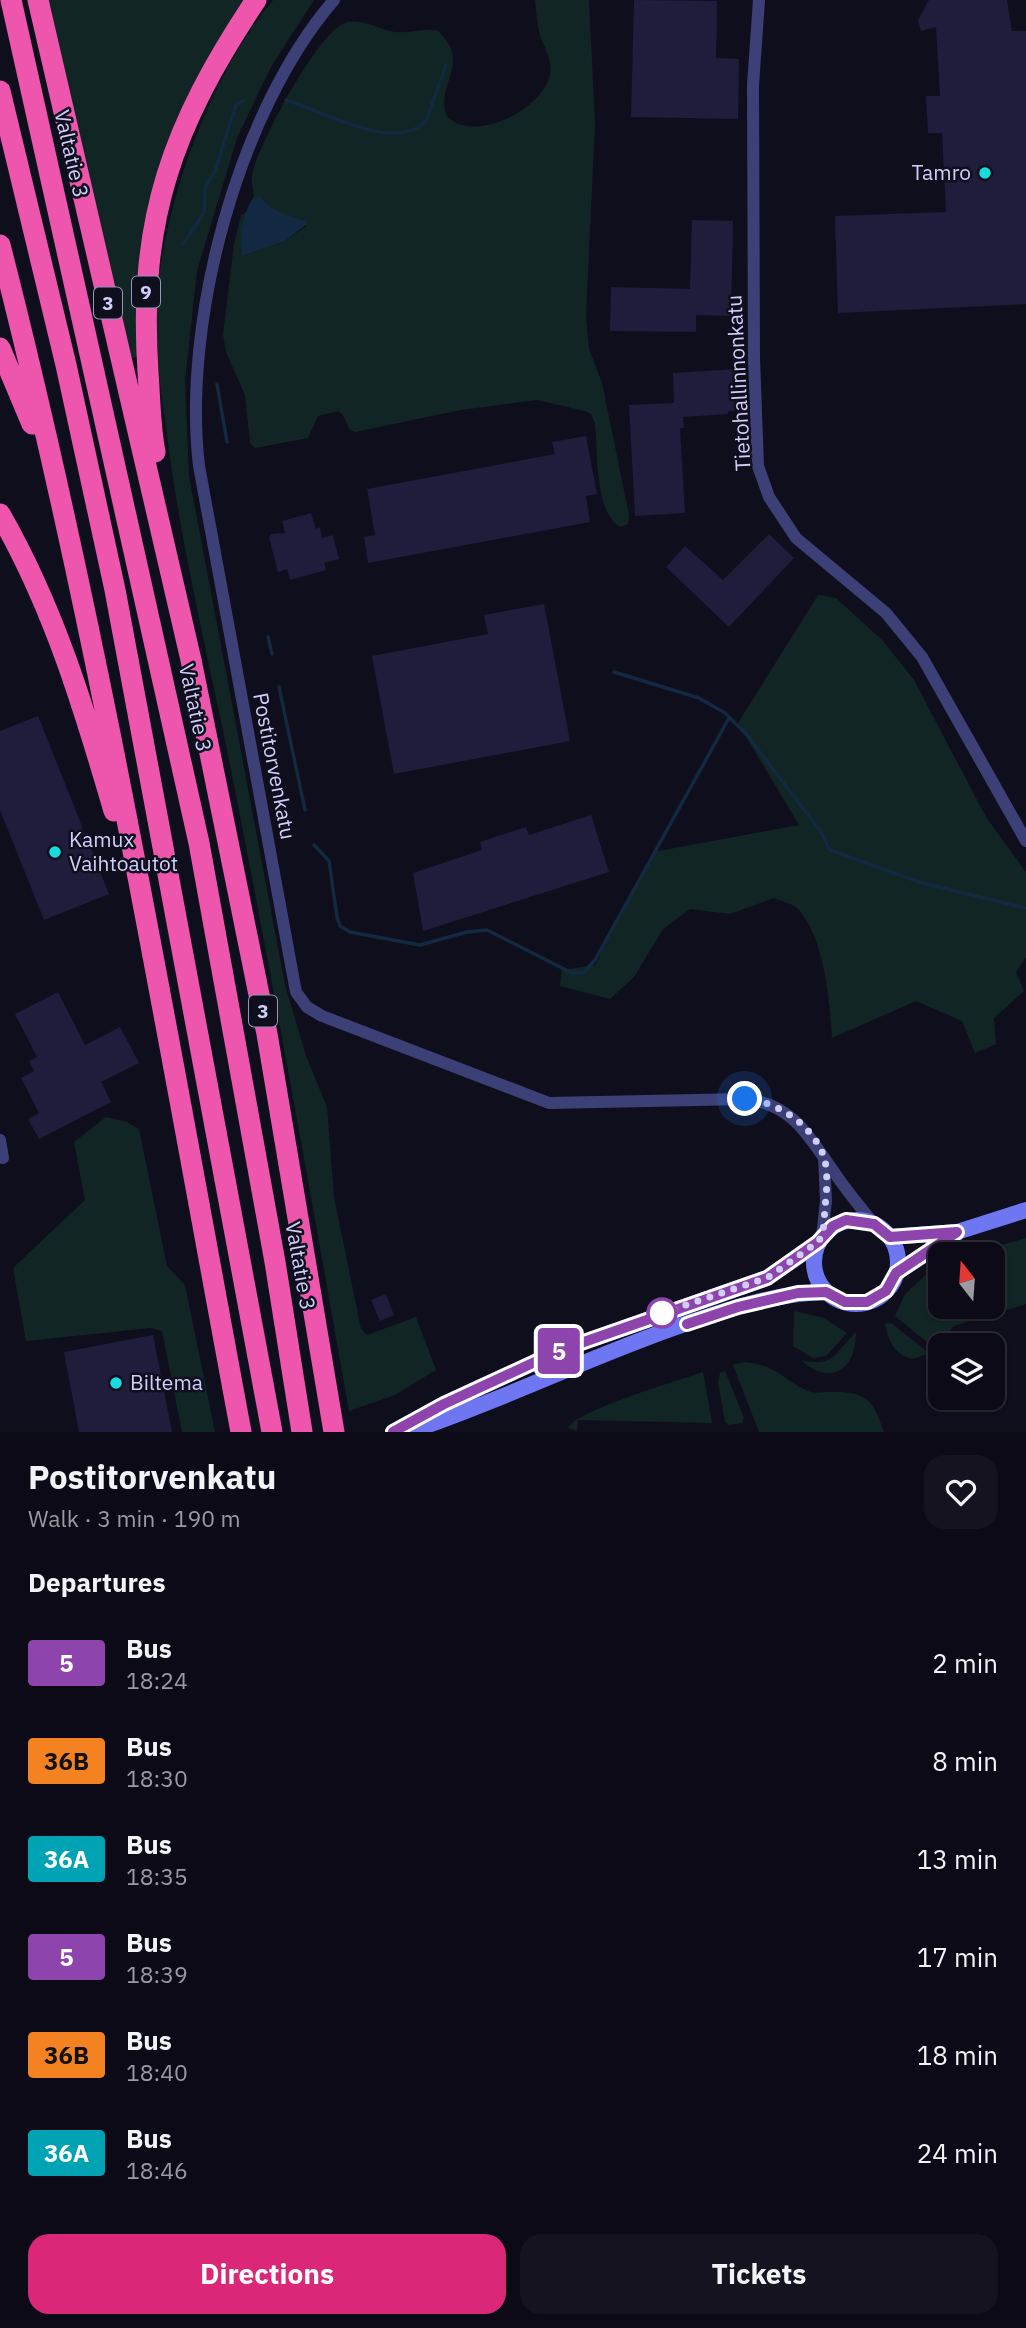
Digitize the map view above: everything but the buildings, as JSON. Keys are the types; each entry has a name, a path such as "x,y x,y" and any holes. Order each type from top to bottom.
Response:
{"highway":[{"name":"Valtatie 3","path":"11,0 199,843 275,1262 302,1430"},
{"name":"3","path":"38,0 178,606 267,1034 333,1425"},
{"name":"9","path":"178,606 152,434 145,301 153,220 172,159 192,108 210,72 256,0"},
{"path":"0,91 66,365 115,590 272,1432"},
{"path":"0,245 33,374 52,471 94,644 241,1432"},
{"path":"0,348 52,471"},
{"path":"0,514 24,558 63,644 120,830 133,858"}],"main road":[{"path":"890,1237 957,1232 1026,1210"},
{"path":"393,1432 444,1404 561,1350 767,1278 846,1220 874,1224 890,1237 897,1255 896,1273 886,1291 867,1302 845,1302 826,1292 774,1297 618,1348 452,1418 408,1432"},
{"path":"896,1273 957,1232"},
{"path":"820,1239 814,1269 826,1292"}],"street":[{"name":"Postitorvenkatu","path":"334,0 292,57 265,105 243,158 215,265 203,329 195,416 199,466 296,992 307,1007 322,1016 549,1103 745,1099 764,1102 793,1116 874,1224"},
{"name":"Tietohallinnonkatu","path":"759,0 753,85 754,358 758,466 769,497 796,538 886,613 922,657 1026,841"},
{"path":"0,1140 2,1158"},
{"path":"820,1239 826,1201 824,1158"}],"green space":[{"path":"49,0 248,0 148,221 137,296 139,357 131,358"},
{"path":"273,0 314,0 272,65 237,138 197,271 185,381 189,476 285,985 306,1056 327,1107 334,1197 361,1329 367,1335 416,1317 436,1370 395,1395 349,1411 259,915 185,549 171,468 157,350 157,303 161,265 179,185 193,144 229,66"},
{"path":"535,0 589,0 595,123 586,315 589,349 602,383 629,515 628,524 620,527 612,519 601,494 595,423 591,414 585,411 537,400 461,410 355,432 349,429 343,415 338,411 318,416 308,438 255,448 250,443 245,395 226,352 223,334 234,244 241,215 248,211 241,243 243,256 285,241 306,226 304,219 286,215 260,197 254,197 252,175 276,117 318,48 332,33 349,22 362,22 395,32 438,31 448,42 453,63 445,93 446,115 458,124 472,127 489,125 521,111 535,100 545,87 550,74 549,58 539,32"},
{"path":"818,595 836,598 883,641 914,680 986,817 1026,872 1026,957 1016,972 1024,991 994,1018 996,1044 975,1053 962,1021 916,1001 832,1038 824,971 808,922 791,904 774,898 730,914 690,909 663,929 634,977 610,999 560,986 562,970 595,965 653,852 799,825 738,723"},
{"path":"106,1117 127,1122 139,1129 167,1266 185,1285 215,1432 182,1432 162,1331 151,1328 26,1341 13,1268 85,1200 74,1142"},
{"path":"1026,1238 1026,1304 1005,1310 1005,1244"},
{"path":"928,1273 928,1320 974,1320 954,1326 947,1333 928,1333 928,1343 895,1316 905,1294"},
{"path":"794,1311 824,1318 847,1333 826,1356 813,1358 793,1346"},
{"path":"891,1323 928,1353 913,1359 901,1354 893,1346 885,1324"},
{"path":"856,1332 852,1356 840,1370 822,1372 801,1360 828,1360"},
{"path":"744,1362 765,1366 810,1392 852,1393 866,1399 876,1412 884,1432 759,1432 733,1365"},
{"path":"725,1371 744,1418 742,1423 729,1425 725,1422 718,1382 720,1373"},
{"path":"703,1372 712,1423 578,1420 577,1431 568,1428 575,1421 608,1405"}],"water":[{"path":"254,197 260,197 281,213 306,220 307,224 285,241 243,256 242,226"}],"waterway":[{"path":"286,100 357,127 396,133 412,130 426,121 446,65"},
{"path":"183,244 204,213 205,188 215,171 236,105 243,101"},
{"path":"217,384 227,442"},
{"path":"268,637 272,654"},
{"path":"614,672 699,698 725,713 746,734 819,829 830,850 922,883 1026,908"},
{"path":"279,687 305,810"},
{"path":"314,845 329,861 337,917 340,926 350,932 420,945 467,932 487,930 572,973 583,973 595,960 729,718"}],"bus line":[{"name":"5","path":"393,1432 444,1404 561,1350 628,1324 767,1278 818,1242 833,1226 846,1220 874,1224 890,1237 957,1232 896,1273 886,1291 867,1302 845,1302 826,1292 798,1293 738,1307 687,1324"}],"place":[{"name":"Tamro","path":"985,173"},
{"name":"Kamux Vaihtoautot","path":"55,852"},
{"name":"Biltema","path":"116,1383"}],"route":[{"path":"662,1313 767,1278 818,1242 822,1236 826,1201 824,1158 793,1116 776,1106 745,1099"}]}
